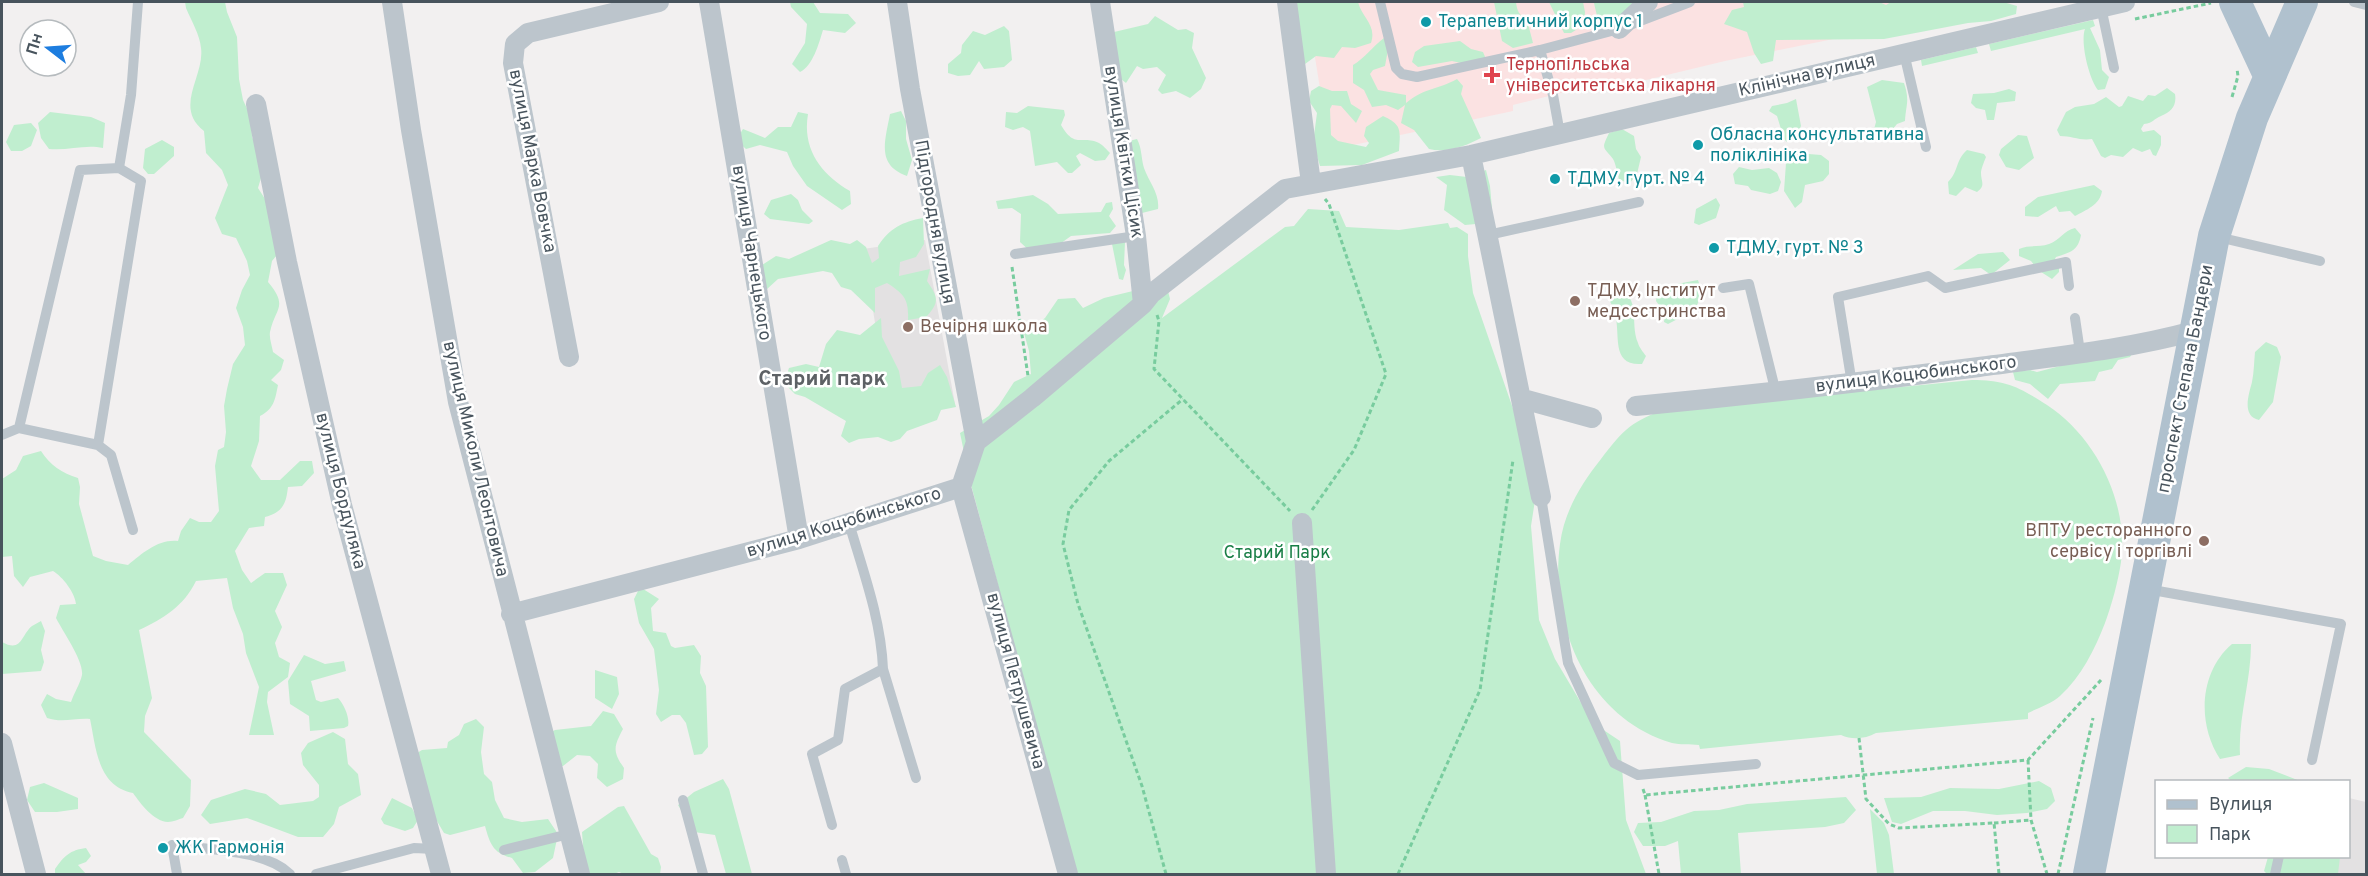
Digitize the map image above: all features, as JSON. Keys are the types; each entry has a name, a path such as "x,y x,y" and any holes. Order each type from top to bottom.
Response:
{"main road":[{"name":"проспект Степана Бандери","path":"2089,874 2214,236 2252,118 2302,2"},
{"path":"2226,3 2269,75"}],"street":[{"name":"вулиця Миколи Леонтовича","path":"392,2 411,130 458,402 580,874"},
{"name":"вулиця Марка Вовчка","path":"569,357 513,63 515,44 528,33 659,2"},
{"name":"вулиця Чарнецького","path":"709,2 799,539"},
{"name":"Підгородня вулиця","path":"897,2 910,89 976,442"},
{"name":"вулиця Квітки Цісик","path":"1100,2 1147,299"},
{"path":"976,442 1032,398 1147,299 1285,189 1319,189 1287,2"},
{"path":"1619,29 1648,2"},
{"name":"Клінічна вулиця","path":"1319,189 1904,53 2097,11 2125,2"},
{"name":"вулиця Бордуляка","path":"256,104 286,262 342,505 441,874"},
{"path":"1471,154 1541,497"},
{"name":"вулиця Коцюбинського","path":"1636,406 1852,384 2080,352 2169,338 2194,331"},
{"path":"1522,399 1592,418"},
{"name":"вулиця Коцюбинського","path":"511,614 799,539 961,487 976,442"},
{"name":"вулиця Петрушевича","path":"961,487 1068,874"},
{"path":"1302,523 1326,874"},
{"path":"2,743 36,874"}],"lane":[{"path":"119,168 131,95 138,2"},
{"path":"1380,2 1396,68 1410,77 1540,50 1619,29 1690,2"},
{"path":"2354,2 2367,5"},
{"path":"2097,11 2114,68"},
{"path":"1540,50 1553,95 1560,134"},
{"path":"1904,53 1926,147"},
{"path":"19,428 80,170 119,168 141,181 98,445"},
{"path":"1488,235 1639,202"},
{"path":"1015,254 1136,236"},
{"path":"2214,236 2320,261"},
{"path":"1852,384 1838,297 1928,276 1945,288 2066,262 2069,286"},
{"path":"1723,288 1749,284 1776,393"},
{"path":"2075,318 2080,352"},
{"path":"2,435 19,428 98,445 111,455 133,530"},
{"path":"1541,497 1568,663 1614,763 1638,775 1756,765"},
{"path":"849,523 880,634 883,669 916,778"},
{"path":"2145,588 2341,624 2312,760"},
{"path":"832,825 812,754 838,740 845,689 883,669"},
{"path":"683,800 703,874"},
{"path":"504,850 569,834"},
{"path":"177,874 172,845 261,857 282,866 290,874"},
{"path":"316,874 414,848 434,849"},
{"path":"2275,874 2279,858"},
{"path":"842,860 846,874"}],"path":[{"path":"2097,11 2226,3"},
{"path":"2232,99 2238,76 2237,65"},
{"path":"1319,189 1336,198"},
{"path":"1147,299 1159,321 1154,369 1302,523 1354,450 1386,374 1329,204 1319,189"},
{"path":"1015,254 1011,271 1032,398"},
{"path":"1166,874 1142,786 1078,604 1063,544 1069,510 1109,461 1183,399"},
{"path":"1398,874 1480,690 1514,457"},
{"path":"1645,795 2028,760 2101,680 2098,692"},
{"path":"2058,874 2093,714"},
{"path":"1859,738 1866,799 1889,824 1899,828 2031,820"},
{"path":"2028,760 2031,820 2047,874"},
{"path":"1638,775 1645,795 1659,874"},
{"path":"1994,823 1999,874"}],"shaded area":[{"name":"Тернопільська університетська лікарня","path":"1306,2 2016,2 1725,61 1592,93 1589,86 1513,105 1513,111 1330,150"},
{"name":"Вечірня школа","path":"925,240 955,404 890,415 863,249"},
{"path":"2350,798 2366,802 2366,874 2328,874 2332,858 2350,858"}],"green space":[{"path":"185,2 225,2 237,37 239,79 243,100 251,117 252,137 260,154 263,171 258,188 267,202 281,250 272,261 268,282 279,302 270,332 273,352 284,360 281,370 271,380 278,385 276,395 271,407 260,416 259,441 251,466 261,480 280,480 300,461 312,461 314,473 302,486 288,487 280,510 265,517 264,526 249,528 235,551 242,570 251,583 265,573 283,573 287,585 275,611 282,627 275,643 279,657 290,663 288,677 268,692 267,702 274,735 249,735 259,687 246,653 227,578 196,581 179,605 139,630 152,698 145,716 144,732 191,780 190,806 183,818 168,822 157,819 133,793 121,789 105,774 97,753 90,719 47,718 41,705 47,694 56,699 71,702 82,675 80,662 56,618 60,605 76,604 68,586 53,571 30,577 23,587 14,576 12,556 2,557 2,479 16,470 23,456 41,451 57,468 78,478 79,504 93,556 128,565 157,545 178,541 181,531 190,518 199,522 211,522 219,511 215,466 218,450 224,447 226,432 224,406 233,364 245,345 243,327 236,308 250,275 247,261 236,238 222,234 215,218 228,185 222,170 206,153 204,131 195,122 191,112 190,102 199,69 201,48"},
{"path":"790,2 813,2 820,13 848,14 856,23 845,33 823,30 812,60 800,72 792,64 805,43 807,24 791,7"},
{"path":"1293,2 1358,2 1371,26 1371,43 1355,48 1342,47 1334,58 1316,56 1305,64"},
{"path":"1494,2 1516,2 1519,12 1527,20 1533,43 1513,48 1502,41"},
{"path":"1549,2 1583,2 1584,25 1571,33 1564,33"},
{"path":"1637,2 1619,25 1600,29 1594,3"},
{"path":"1743,2 1879,2 1886,5 1891,2 2003,2 2017,6 2016,14 1991,21 1968,23 1884,39 1776,40 1773,61 1761,64 1754,53 1747,32 1724,24 1732,10 1744,7"},
{"path":"1155,16 1178,30 1186,29 1194,33 1192,48 1206,78 1201,89 1190,98 1176,91 1162,94 1158,90 1166,75 1157,67 1143,69 1137,66 1126,83 1121,79 1114,32 1148,24"},
{"path":"2093,20 2095,26 2090,28 2100,50 2102,70 2109,77 2105,89 2098,90 2089,69 2084,42 2085,29 1991,51 1989,44"},
{"path":"1004,26 1009,31 1012,60 1004,67 984,69 979,61 970,75 958,76 948,73 948,64 961,53 962,45 973,31 985,35"},
{"path":"1384,38 1389,44 1385,66 1373,70 1370,74 1378,90 1406,95 1406,103 1426,91 1457,79 1463,86 1461,94 1481,138 1456,148 1429,149 1414,130 1401,123 1405,105 1398,110 1386,105 1372,107 1364,90 1353,83 1353,65"},
{"path":"1460,41 1471,49 1483,52 1486,59 1461,63 1452,61 1418,67 1412,62 1415,52 1424,46"},
{"path":"1976,47 1978,53 1922,66 1921,60"},
{"path":"1882,80 1904,83 1907,98 1905,121 1897,124 1883,141 1871,140 1876,122 1867,87"},
{"path":"1319,86 1332,91 1347,91 1351,104 1362,111 1356,123 1341,106 1332,105 1330,109 1331,135 1338,141 1366,147 1369,143 1364,136 1366,127 1383,116 1394,122 1399,129 1399,151 1362,165 1320,166 1313,143 1317,113 1309,101 1311,91"},
{"path":"2167,88 2175,94 2172,108 2168,113 2144,124 2141,129 2143,132 2154,130 2161,136 2161,145 2156,156 2150,149 2142,152 2133,148 2123,157 2111,155 2105,158 2101,156 2092,139 2060,136 2057,130 2066,112 2075,107 2094,104 2106,97 2119,107 2128,96 2143,101 2148,95 2155,96"},
{"path":"2009,89 2016,92 2015,101 1997,103 1994,120 1987,120 1985,110 1976,108 1971,103 1973,94 1994,93"},
{"path":"1796,99 1801,126 1795,139 1787,142 1777,116 1769,111 1772,106"},
{"path":"1028,106 1064,110 1065,115 1061,125 1070,137 1099,143 1110,153 1105,160 1095,161 1080,153 1076,156 1081,165 1072,173 1068,173 1057,162 1035,166 1030,131 1023,127 1013,130 1005,127 1006,112 1017,113"},
{"path":"901,111 906,121 906,139 912,160 907,176 891,165 885,151 890,114"},
{"path":"50,112 91,117 105,123 103,148 49,149 41,138 38,123"},
{"path":"798,112 808,114 808,138 816,159 830,177 850,191 851,204 842,210 807,186 793,166 787,152 760,145 746,149 736,140 743,129 765,138 778,127 791,127"},
{"path":"31,123 37,130 31,146 22,151 11,151 6,142 14,125"},
{"path":"1622,129 1634,136 1636,149 1641,157 1637,174 1629,184 1619,179 1614,161 1604,148 1609,133"},
{"path":"2018,135 2027,136 2034,158 2019,170 2006,167 1999,155 2001,149"},
{"path":"1137,139 1144,168 1156,193 1158,204 1158,209 1142,213 1129,141"},
{"path":"162,140 174,147 174,156 154,174 148,174 143,168 145,149"},
{"path":"1967,150 1984,154 1986,157 1981,171 1981,187 1977,192 1965,187 1956,196 1949,194 1948,182"},
{"path":"1796,153 1821,155 1829,161 1829,174 1823,181 1805,185 1802,202 1795,208 1784,191 1786,163"},
{"path":"1739,167 1752,170 1769,168 1777,173 1781,182 1778,191 1770,194 1735,184 1733,174"},
{"path":"1486,170 1492,209 1476,224 1465,225 1444,210 1447,185 1436,177 1450,175 1467,177"},
{"path":"2094,185 2102,191 2101,196 2092,207 2075,216 2070,211 2059,212 2056,206 2038,217 2025,216 2025,207 2038,197"},
{"path":"791,194 813,221 809,224 770,219 764,214 771,200"},
{"path":"1033,195 1048,204 1058,214 1101,212 1106,203 1112,202 1113,209 1109,216 1116,226 1110,233 1071,236 1050,251 1033,254 1020,242 1021,214 1012,208 998,209 996,201"},
{"path":"1716,198 1720,205 1716,218 1699,225 1694,223 1696,209"},
{"name":"Старий Парк","path":"1308,209 1339,211 1346,227 1399,230 1448,223 1450,228 1457,227 1468,234 1468,256 1473,293 1538,481 1531,526 1539,620 1555,659 1593,723 1620,741 1626,820 1646,874 1076,874 970,481 960,433 989,416 1014,382 1031,374 1029,351 1024,333 1045,318 1058,299 1075,298 1083,308 1104,298 1166,283 1170,299 1162,318 1285,227 1294,226"},
{"path":"923,218 924,244 916,257 900,262 899,276 930,269 927,281 936,299 934,307 926,317 908,320 908,307 904,298 898,290 887,283 875,288 875,313 851,290 841,287 832,273 823,271 778,279 766,290 762,265 776,256 789,259 831,240 850,244 857,240 866,247 872,263 879,258 878,246 892,230"},
{"path":"2075,228 2081,235 2078,244 2070,252 2056,257 2059,272 2052,279 2038,270 2031,261 2019,256 2019,249 2049,244"},
{"path":"1125,242 1124,265 1126,270 1123,280 1119,279 1112,244"},
{"path":"2003,252 2010,260 1991,275 1981,268 1953,270 1978,254"},
{"path":"1698,280 1702,293 1695,310 1668,324 1664,322 1665,313 1656,301 1657,292 1666,286"},
{"path":"1616,286 1630,298 1632,304 1636,335 1639,346 1646,356 1642,364 1625,360 1621,355 1617,322 1608,297 1612,288"},
{"path":"881,318 882,337 899,371 902,388 921,386 928,373 940,365 947,377 956,407 941,410 937,420 907,431 900,439 891,442 878,437 859,439 849,443 841,436 846,421 805,397 795,394 784,383 789,368 806,364 819,367 826,344 837,330 860,335"},
{"path":"2266,342 2277,347 2281,357 2273,402 2259,420 2250,414 2248,398 2253,378 2255,352"},
{"path":"2137,346 2130,357 2118,360 2112,369 2099,372 2095,381 2060,384 2048,399 2030,384 2015,380 2013,372 2030,370 2037,372"},
{"path":"1972,380 1994,381 2020,389 2065,419 2094,453 2114,495 2120,517 2122,540 2121,562 2114,593 2105,623 2092,653 2081,671 2060,696 2049,704 2028,713 2028,719 1876,733 1859,738 1841,735 1700,749 1699,745 1672,743 1643,731 1618,713 1597,691 1580,665 1568,636 1561,606 1558,575 1560,544 1565,521 1580,488 1626,430 1660,411"},
{"path":"640,587 659,599 651,608 653,631 666,633 671,646 675,648 694,645 701,656 700,673 706,686 708,747 702,754 694,755 686,723 680,715 672,715 661,722 656,714 659,690 654,649 639,623 634,599"},
{"path":"41,621 45,631 41,650 44,662 41,671 2,674 2,642 9,645 17,644 32,626"},
{"path":"2232,644 2251,644 2249,672 2241,727 2240,755 2220,759 2208,730 2205,699 2213,669"},
{"path":"304,655 325,664 344,661 346,671 311,681 316,700 321,702 338,698 347,715 348,726 310,731 309,716 290,704 288,681"},
{"path":"595,670 617,677 619,694 612,709 595,698"},
{"path":"603,711 614,714 623,729 616,753 624,768 623,779 607,787 597,778 598,764 590,756 577,755 563,766 551,766 544,736 555,730 591,726"},
{"path":"476,719 484,727 481,752 484,774 492,782 495,800 504,818 522,822 548,819 558,834 553,858 535,872 523,873 512,858 496,850 485,826 450,835 444,833 412,779 417,753 422,750 447,748 448,742 459,735 464,724"},
{"path":"333,732 345,739 348,764 358,774 361,795 339,807 334,824 323,837 298,837 247,818 210,824 201,815 211,800 245,789 266,794 280,805 313,801 319,797 319,785 303,765 301,753 308,743"},
{"path":"2246,767 2269,769 2297,780 2230,780 2228,778"},
{"path":"723,779 729,789 752,874 726,874 715,835 694,832 678,805 694,792"},
{"path":"2039,781 2051,788 2055,801 2047,809 2027,813 1997,815 1965,811 1933,811 1901,824 1892,822 1884,798 1921,797 1950,788 1999,789"},
{"path":"44,783 78,798 78,809 35,812 27,800 30,787"},
{"path":"1846,797 1856,810 1844,823 1825,827 1738,833 1741,874 1681,874 1678,841 1665,846 1643,846 1634,832 1638,823 1661,822 1694,811 1719,810 1747,804"},
{"path":"392,798 412,808 418,820 413,828 405,831 384,824 381,819"},
{"path":"624,806 651,854 658,858 661,867 660,874 619,872 588,874 584,860 582,832 618,807"},
{"path":"1870,809 1884,823 1889,835 1894,874 1877,874"},
{"path":"86,848 91,856 86,862 78,865 86,874 55,874 55,869 68,854"},
{"path":"2268,858 2340,858 2338,874 2267,874 2264,871"}],"place":[{"name":"Терапевтичний корпус 1","path":"1426,22"},
{"name":"Тернопільська університетська лікарня","path":"1492,75"},
{"name":"Обласна консультативна поліклініка","path":"1698,145"},
{"name":"ТДМУ, гурт. № 4","path":"1555,179"},
{"name":"ТДМУ, гурт. № 3","path":"1714,248"},
{"name":"ТДМУ, Iнститут медсестринства","path":"1575,301"},
{"name":"Вечірня школа","path":"908,327"},
{"name":"ВПТУ ресторанного сервісу і торгівлі","path":"2204,541"},
{"name":"ЖК Гармонія","path":"163,848"}],"district":[{"name":"Старий парк","path":"822,379"}]}
